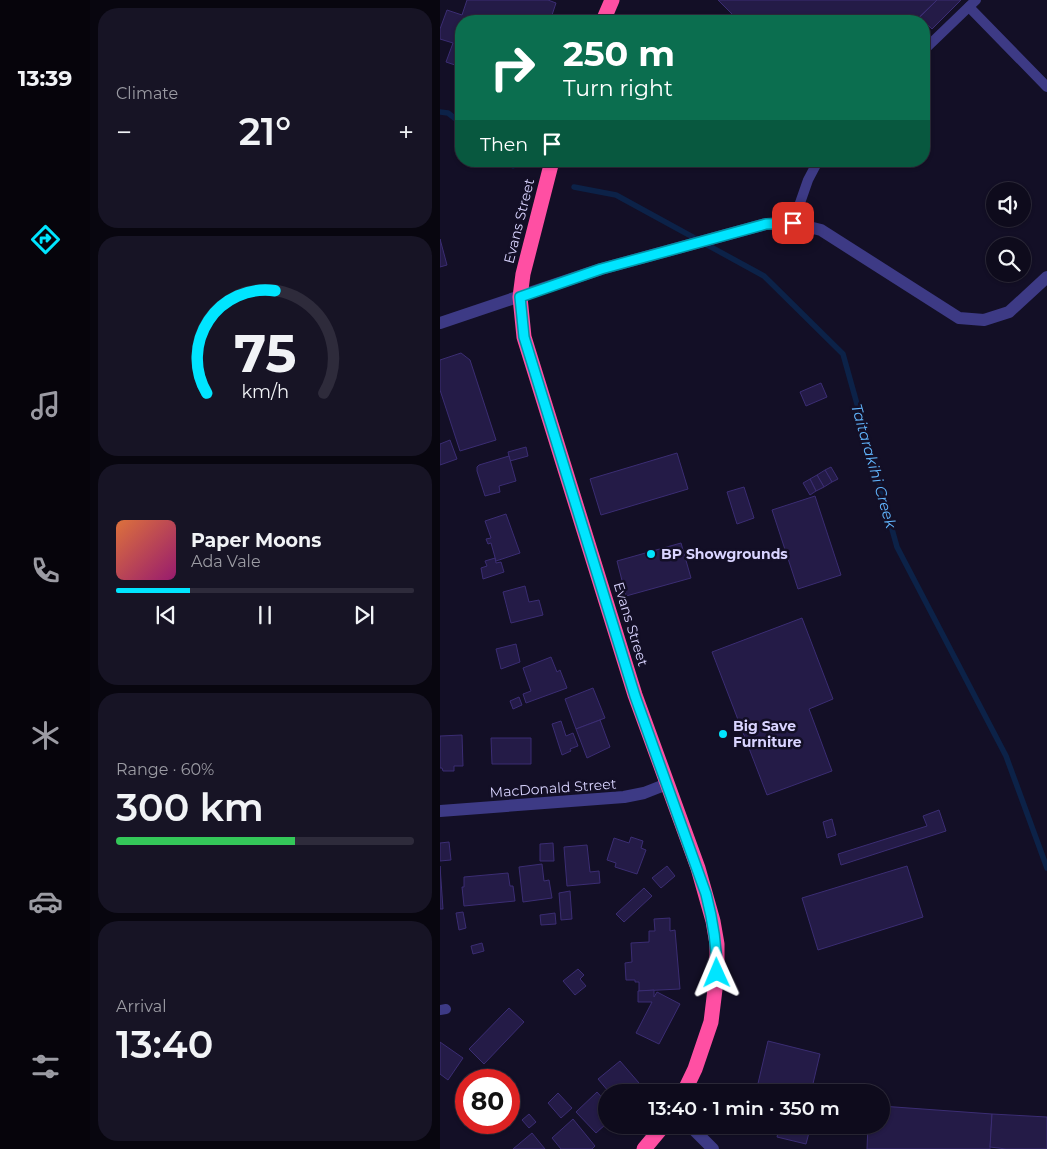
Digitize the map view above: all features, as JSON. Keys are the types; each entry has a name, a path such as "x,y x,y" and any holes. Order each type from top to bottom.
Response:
{"highway":[{"path":"605,15 612,0"},
{"name":"Evans Street","path":"550,167 523,274 520,297 524,337 635,696 700,876 714,921 717,944 717,973 711,1022 696,1069 688,1084"},
{"path":"644,1149 656,1134"}],"street":[{"path":"440,323 601,269 766,224 793,223 821,230 959,318 984,320 1009,312 1047,277"},
{"name":"MacDonald Street","path":"440,811 624,797 644,793 666,784"},
{"path":"698,1134 713,1149"}],"lane":[{"path":"930,44 973,3 1047,87"},
{"path":"793,223 808,180 815,167"}],"building":[{"path":"467,0 548,0 556,3 552,15 462,15"},
{"path":"718,0 937,0 921,15 733,15"},
{"path":"937,0 961,0 932,29 930,27 930,15 922,15"},
{"path":"447,10 462,15 455,15 455,65 446,62 453,43 440,39 440,29"},
{"path":"440,239 447,265 440,267"},
{"path":"461,353 470,360 496,440 460,451 440,390 440,360"},
{"path":"821,383 827,397 806,406 800,392"},
{"path":"450,440 457,459 440,465 440,444"},
{"path":"526,447 528,456 510,461 508,452"},
{"path":"677,453 688,489 601,515 590,479"},
{"path":"509,456 516,481 499,486 500,492 485,496 477,467"},
{"path":"831,467 838,479 832,482 825,470"},
{"path":"825,470 832,482 824,487 817,475"},
{"path":"817,475 824,487 816,491 810,479"},
{"path":"810,479 816,491 810,495 803,483"},
{"path":"744,487 754,518 737,524 727,492"},
{"path":"815,496 841,575 798,589 772,510"},
{"path":"506,514 520,553 496,561 491,543 488,544 486,539 491,538 485,521"},
{"path":"681,543 691,578 626,596 617,561"},
{"path":"495,558 496,563 501,562 504,572 483,579 481,568 487,566 485,561"},
{"path":"525,586 529,602 539,600 543,615 511,623 503,592"},
{"path":"802,618 833,699 809,709 832,771 767,795 712,652"},
{"path":"516,644 520,662 501,669 496,649"},
{"path":"551,657 557,672 560,670 567,688 526,703 523,694 531,691 523,668"},
{"path":"593,688 605,718 576,729 565,699"},
{"path":"519,697 522,705 513,709 510,701"},
{"path":"600,720 610,747 587,758 576,729"},
{"path":"561,721 566,736 573,733 578,746 562,755 552,724"},
{"path":"462,735 463,766 454,766 454,771 443,771 440,768 440,736"},
{"path":"491,738 531,738 531,764 492,764"},
{"path":"939,810 946,831 841,865 838,854 927,826 923,816"},
{"path":"832,819 836,835 827,838 823,822"},
{"path":"631,837 643,841 641,848 646,850 637,874 615,867 616,863 607,860 614,838 629,843"},
{"path":"449,842 451,860 440,861 440,843"},
{"path":"553,843 554,861 540,861 540,844"},
{"path":"587,845 590,872 599,871 600,883 567,886 564,847"},
{"path":"542,864 544,881 549,880 552,898 523,902 519,867"},
{"path":"440,866 443,909 440,909"},
{"path":"667,866 675,876 661,888 652,878"},
{"path":"907,866 923,917 818,950 802,898"},
{"path":"508,873 510,886 513,886 515,901 464,906 462,887 464,887 464,877"},
{"path":"644,888 652,896 624,922 616,914"},
{"path":"570,891 572,919 561,920 559,893"},
{"path":"463,912 466,928 459,930 456,913"},
{"path":"555,913 556,924 541,925 540,915"},
{"path":"670,918 670,931 675,930 680,989 639,991 639,982 626,980 625,963 632,962 631,943 649,942 649,931 655,931 654,919"},
{"path":"482,943 484,951 473,954 471,946"},
{"path":"578,969 584,975 580,979 586,986 575,995 563,981"},
{"path":"654,990 654,997 657,992 680,1004 659,1044 636,1033 652,1002 638,1002 638,991"},
{"path":"509,1008 524,1022 484,1064 469,1049"},
{"path":"768,1041 820,1054 813,1084 758,1084"},
{"path":"440,1042 463,1058 448,1080 440,1074"},
{"path":"620,1061 639,1083 602,1084 598,1079"},
{"path":"597,1092 598,1131 596,1133 576,1112"},
{"path":"558,1093 572,1108 561,1118 548,1103"},
{"path":"890,1107 992,1114 990,1149 867,1149 868,1134 890,1134"},
{"path":"529,1114 536,1122 529,1128 522,1120"},
{"path":"992,1114 1047,1117 1047,1149 990,1147"},
{"path":"573,1119 595,1146 592,1149 561,1149 552,1138"},
{"path":"532,1133 545,1149 513,1149"},
{"path":"778,1134 809,1134 806,1144 777,1137"}],"waterway":[{"name":"Taitarakihi Creek","path":"440,112 448,113 455,118"},
{"name":"Taitarakihi Creek","path":"574,187 616,195 764,276 843,354 897,547 1006,756 1047,868"}],"place":[{"name":"BP Showgrounds","path":"651,554"},
{"name":"Big Save Furniture","path":"723,734"}],"route":[{"path":"717,973 717,944 714,921 698,868 635,696 524,337 520,297 601,269 766,224 793,223"}]}
